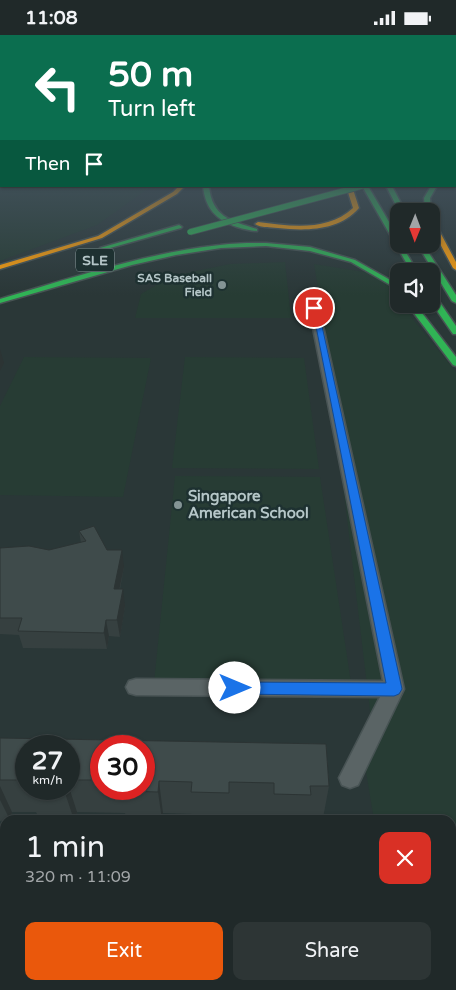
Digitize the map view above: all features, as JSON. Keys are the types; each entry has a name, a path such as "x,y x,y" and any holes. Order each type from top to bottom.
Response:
{"highway":[{"path":"0,267 100,237 154,206"},
{"path":"207,206 223,218 359,263 390,280"},
{"path":"219,206 228,213 246,221 291,227 328,224 351,216 356,208 355,206"},
{"path":"0,276 260,206"},
{"name":"SLE","path":"97,259 289,206"},
{"path":"375,206 409,263"},
{"path":"440,238 456,269"},
{"path":"0,301 154,257 220,246 296,243"},
{"path":"426,253 456,301"},
{"path":"440,309 456,332"},
{"path":"418,313 456,363"}],"street":[{"path":"314,308 394,689 350,778"},
{"path":"136,687 394,689"}],"green space":[{"path":"0,206 124,206 97,225 0,261"},
{"name":"SAS Baseball Field","path":"285,262 291,318 135,318 141,294 172,276 230,264"},
{"path":"314,264 371,273 390,287 390,313 409,313 456,372 456,815 373,815 363,753 372,727 323,317"},
{"path":"24,357 151,358 123,497 0,495 0,406"},
{"path":"185,357 304,358 319,469 172,468"},
{"path":"175,476 320,477 351,683 154,683"}],"building":[{"path":"94,526 107,550 122,550 114,589 123,589 117,620 106,620 104,633 18,631 22,618 0,618 0,548 29,546 49,550 86,541 79,531"},
{"path":"0,738 15,738 15,780 0,780"},
{"path":"80,739 90,740 90,780 80,780"},
{"path":"155,741 326,744 329,786 310,786 311,795 274,794 274,783 229,782 229,793 191,792 192,782 159,781 158,792 155,792"}],"traffic: fast":[{"path":"210,206 215,212 228,221 255,230"},
{"path":"190,232 289,206"},
{"path":"376,206 409,263"},
{"path":"103,248 179,227"},
{"path":"0,301 130,264 176,253 221,246 266,244 310,249 353,261 390,282"},
{"path":"426,253 456,301"},
{"path":"440,309 456,332"},
{"path":"418,313 456,363"}],"traffic: slow":[{"path":"0,267 100,237 154,206"},
{"path":"258,224 296,228 324,226 347,216 356,208 355,206"},
{"path":"440,238 456,268"}],"place":[{"name":"SAS Baseball Field","path":"222,285"},
{"name":"Singapore American School","path":"178,505"}],"route":[{"path":"235,688 394,689 314,308"}]}
